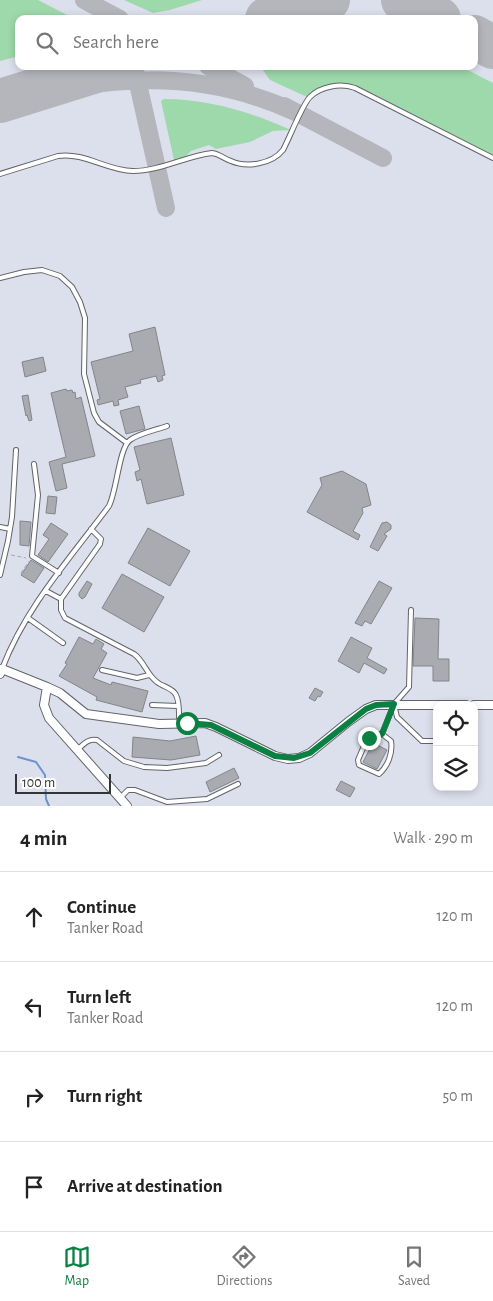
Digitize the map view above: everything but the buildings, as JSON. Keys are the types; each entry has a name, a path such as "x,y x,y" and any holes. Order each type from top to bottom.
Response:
{"street":[{"path":"1,671 60,693 86,714 159,724 211,725 275,756 294,758 310,753 366,709 376,705 433,705"},
{"path":"47,687 44,705 46,715 127,806"},
{"path":"478,705 493,705"}],"lane":[{"path":"0,174 58,156 68,155 134,171 174,164 212,153 218,154 237,164 268,162 283,150 309,98 326,88 340,85 355,88 493,158"},
{"path":"0,278 42,270 60,276 72,287 80,302 85,318 84,374 94,413 99,422 127,443"},
{"path":"1,671 12,644 28,618 112,500 127,443 133,438 167,426"},
{"path":"0,575 10,529 16,450"},
{"path":"34,464 38,495 32,556 59,573"},
{"path":"0,528 10,529"},
{"path":"91,529 101,539 100,544 62,599 61,610 65,618 134,654 156,682 175,692 179,723"},
{"path":"46,591 62,599"},
{"path":"382,734 394,704 408,687 411,610"},
{"path":"28,618 63,643"},
{"path":"102,670 137,678 149,674"},
{"path":"394,704 396,717 422,741 433,741"},
{"path":"152,706 178,706"},
{"path":"382,734 391,741 393,750 384,770 379,774 360,765 358,760 369,738 373,735 382,734"},
{"path":"77,750 93,739 129,764 167,768 206,763 219,755"},
{"path":"120,798 128,790 135,790 167,802 207,799 238,784"}],"path":[{"path":"9,555 19,557"}],"shaded area":[{"path":"0,0 493,0 493,806 0,806"}],"green space":[{"path":"0,0 38,0 67,15 15,15 15,57 0,61"},
{"path":"124,0 202,0 153,13"},
{"path":"263,70 468,70 493,83 493,156 351,85 337,83 307,97 270,80"},
{"path":"164,99 213,104 245,112 291,130 273,131 250,142 216,149 209,145 191,151 184,158 174,160 161,101"}],"waterway":[{"path":"18,757 36,762 45,775 46,799 49,806"}],"taxiway":[{"path":"84,0 112,15"},
{"path":"135,70 166,208"},
{"path":"215,70 245,86"},
{"path":"1,100 77,86 148,80 219,87 255,96 293,111"},
{"path":"284,106 383,158"}],"runway":[{"path":"280,15 328,0"},
{"path":"403,0 431,15"},
{"path":"478,39 493,47"},
{"path":"0,101 99,70"}],"route":[{"path":"187,723 211,725 275,756 288,759 310,753 366,709 376,705 394,704 382,734 373,735 369,738"}]}
